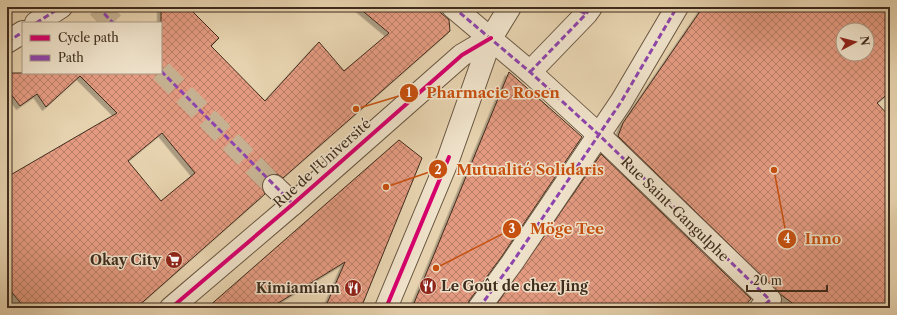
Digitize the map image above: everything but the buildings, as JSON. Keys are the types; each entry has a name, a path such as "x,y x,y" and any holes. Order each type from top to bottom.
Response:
{"street":[{"path":"38,22 61,7"},
{"name":"Rue Saint-Gangulphe","path":"453,7 530,72 598,134 766,304"},
{"path":"386,308 449,157 491,38 510,7"},
{"path":"480,308 621,102 677,7"},
{"path":"530,72 583,9"},
{"path":"7,42 22,33"},
{"name":"Rue de l'Université","path":"171,308 293,204 462,55 491,38"},
{"path":"274,186 293,204"}],"tunnel":[{"path":"98,7 112,22"},
{"path":"162,72 274,186"}],"marked path":[{"path":"38,22 61,7"},
{"path":"98,7 112,22"},
{"path":"453,7 530,72 598,134 770,300 761,308"},
{"path":"572,7 586,14"},
{"path":"530,72 591,7"},
{"path":"479,308 512,263 621,102 677,7"},
{"path":"7,42 22,33"},
{"path":"162,72 293,204"}],"cycle path":[{"path":"171,308 293,204 462,55 491,38"},
{"path":"386,308 449,157"}],"place":[{"name":"Pharmacie Rosen","path":"356,109"},
{"name":"Inno","path":"774,170"},
{"name":"Mutualité Solidaris","path":"386,187"},
{"name":"Okay City","path":"174,260"},
{"name":"Möge Tee","path":"436,268"},
{"name":"Le Goût de chez Jing","path":"428,286"},
{"name":"Kimiamiam","path":"353,288"}]}
